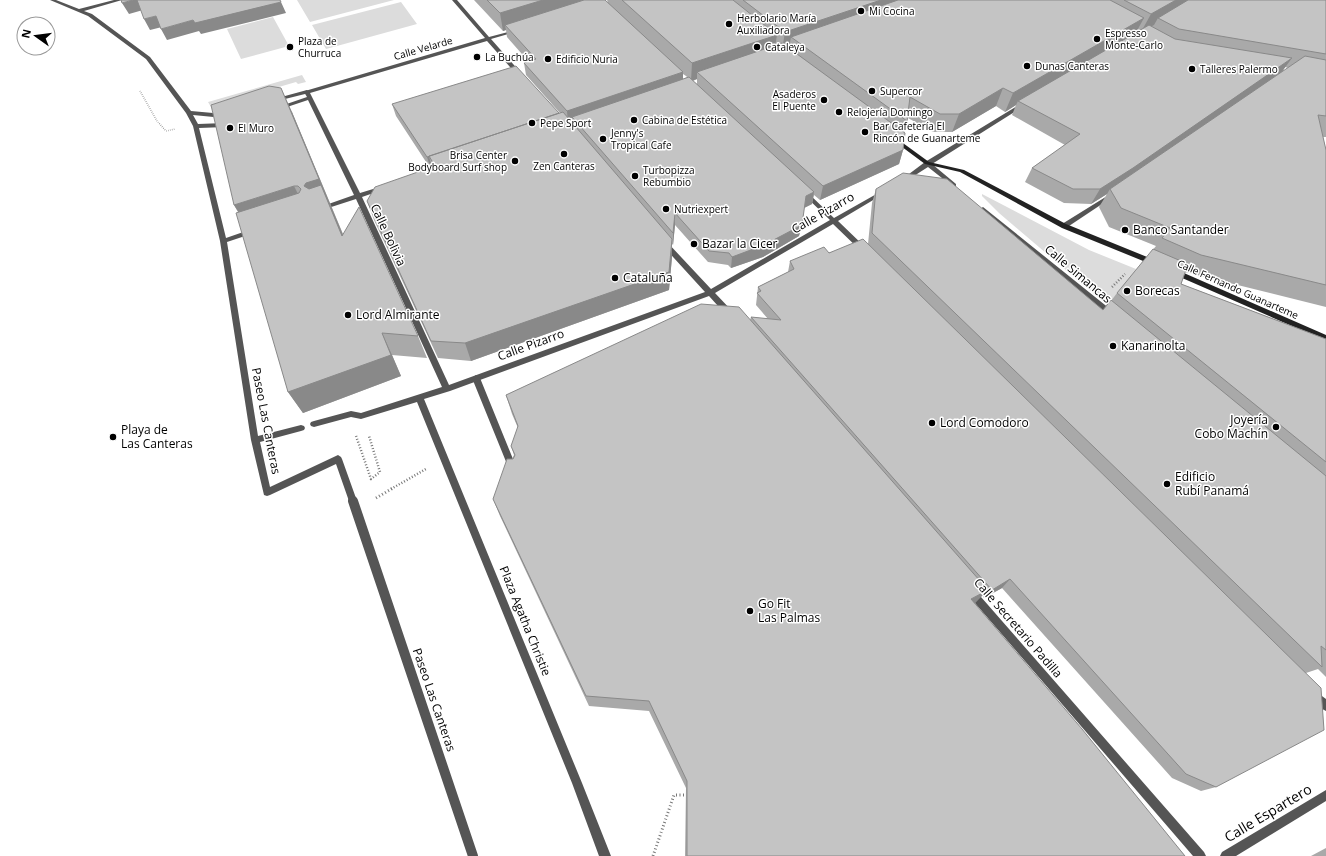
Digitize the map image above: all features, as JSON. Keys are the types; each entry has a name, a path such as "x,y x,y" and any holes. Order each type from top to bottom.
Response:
{"street":[{"name":"Paseo Las Canteras","path":"52,0 90,15 148,58 189,113 196,126 223,241 255,440 267,492 338,459 473,856"},
{"path":"78,10 120,0"},
{"path":"454,0 525,80"},
{"name":"Calle Velarde","path":"276,99 307,92 521,29"},
{"name":"Calle Bolivia","path":"307,92 358,196 447,388"},
{"path":"270,110 310,98"},
{"path":"900,183 927,163 1030,101"},
{"path":"189,113 233,116"},
{"path":"196,126 223,125 230,123"},
{"name":"Calle Fernando Guanarteme","path":"890,135 927,163 962,171 1064,226 1162,266"},
{"path":"927,163 958,188"},
{"path":"320,209 387,186"},
{"path":"800,188 869,254"},
{"name":"Calle Pizarro","path":"314,424 351,414 361,416 447,388 710,292 887,190"},
{"path":"1064,226 1115,193"},
{"name":"Calle Simancas","path":"976,203 1116,319"},
{"path":"223,241 258,229"},
{"path":"661,239 737,322"},
{"name":"Calle Fernando Guanarteme","path":"1169,270 1326,338"},
{"path":"476,378 514,472"},
{"name":"Plaza Agatha Christie","path":"419,397 577,783 605,856"},
{"path":"255,440 300,428"},
{"name":"Calle Secretario Padilla","path":"967,588 1200,856"},
{"path":"1309,690 1326,706"},
{"name":"Calle Espartero","path":"1226,856 1326,796"}],"path":[{"path":"140,91 157,121"},
{"path":"1097,304 1141,257"},
{"path":"356,438 371,479 380,472 368,430"},
{"path":"371,501 444,458"},
{"path":"653,856 674,795 690,795"}],"shaded area":[{"path":"297,0 394,0 310,22"},
{"path":"401,2 417,24 326,49 312,25"},
{"path":"273,17 289,46 241,59 227,29"},
{"path":"302,75 306,82 298,84 296,82 211,107 208,102"},
{"path":"982,194 1089,250 1136,269 1129,280 1134,328 999,213 982,196"}],"building":[{"path":"121,0 133,0 122,3"},
{"path":"137,0 280,0 281,2 195,23 193,20 161,29 156,16 144,19"},
{"path":"487,0 543,0 500,13"},
{"path":"584,0 605,0 683,72 567,111 524,63 536,59 505,25"},
{"path":"622,0 733,0 777,35 692,63"},
{"path":"743,0 881,0 785,32"},
{"path":"898,0 1110,0 1144,18 1013,93 1003,88 959,114 940,114 910,97 907,121 791,37"},
{"path":"1124,0 1176,0 1151,14"},
{"path":"1188,0 1326,0 1326,54 1179,29 1158,18"},
{"path":"1149,25 1175,39 1292,58 1133,168 1100,189 1073,189 1032,168 1080,134 1018,101"},
{"path":"782,43 905,133 903,150 823,186 697,72"},
{"path":"1305,56 1326,60 1326,116 1318,115 1326,150 1326,285 1201,255 1162,238 1170,228 1121,208 1110,189"},
{"path":"516,66 559,113 427,157 392,104"},
{"path":"689,77 814,192 806,196 802,225 764,245 732,257 729,253 709,251 675,213 673,233 572,117"},
{"path":"269,86 281,88 319,179 306,183 304,186 309,189 321,185 342,236 359,207 418,336 382,333 391,355 288,392 236,213 299,193 301,189 298,186 294,186 234,205 211,105"},
{"path":"563,112 672,239 669,272 465,343 431,341 367,201 375,187 435,166 429,156"},
{"path":"903,173 947,179 1103,310 1111,300 1326,476 1326,650 1321,646 1322,667 872,233 876,189"},
{"path":"863,239 1321,688 1324,730 1216,787 1186,774 1010,579 992,590 751,317 781,320 757,293 761,291 758,287 794,269 790,261 824,247 829,253"},
{"path":"1153,249 1188,264 1181,284 1326,339 1326,462 1117,293"},
{"name":"Go Fit Las Palmas","path":"701,304 739,307 988,590 971,599 1082,729 1185,856 687,856 687,781 649,701 586,696 493,499 507,459 513,459 515,455 511,446 518,426 506,395"}],"place":[{"name":"Mi Cocina","path":"861,11"},
{"name":"Herbolario María Auxiliadora","path":"729,24"},
{"name":"Espresso Monte-Carlo","path":"1097,39"},
{"name":"Plaza de Churruca","path":"290,47"},
{"name":"Cataleya","path":"757,47"},
{"name":"La Buchúa","path":"477,57"},
{"name":"Edificio Nuria","path":"548,59"},
{"name":"Dunas Canteras","path":"1027,66"},
{"name":"Talleres Palermo","path":"1192,69"},
{"name":"Supercor","path":"872,91"},
{"name":"Asaderos El Puente","path":"824,100"},
{"name":"Relojería Domingo","path":"839,112"},
{"name":"Cabina de Estética","path":"634,120"},
{"name":"Pepe Sport","path":"532,123"},
{"name":"El Muro","path":"230,128"},
{"name":"Bar Cafetería El Rincón de Guanarteme","path":"865,132"},
{"name":"Jenny's Tropical Cafe","path":"603,139"},
{"name":"Zen Canteras","path":"564,154"},
{"name":"Brisa Center Bodyboard Surf shop","path":"515,161"},
{"name":"Turbopizza Rebumbio","path":"635,176"},
{"name":"Nutriexpert","path":"666,209"},
{"name":"Banco Santander","path":"1125,230"},
{"name":"Bazar la Cicer","path":"694,244"},
{"name":"Cataluña","path":"615,278"},
{"name":"Borecas","path":"1127,291"},
{"name":"Lord Almirante","path":"348,315"},
{"name":"Kanarinolta","path":"1113,346"},
{"name":"Lord Comodoro","path":"932,423"},
{"name":"Joyería Cobo Machín","path":"1276,427"},
{"name":"Playa de Las Canteras","path":"113,437"},
{"name":"Edificio Rubí Panamá","path":"1167,484"},
{"name":"Go Fit Las Palmas","path":"750,611"}]}
